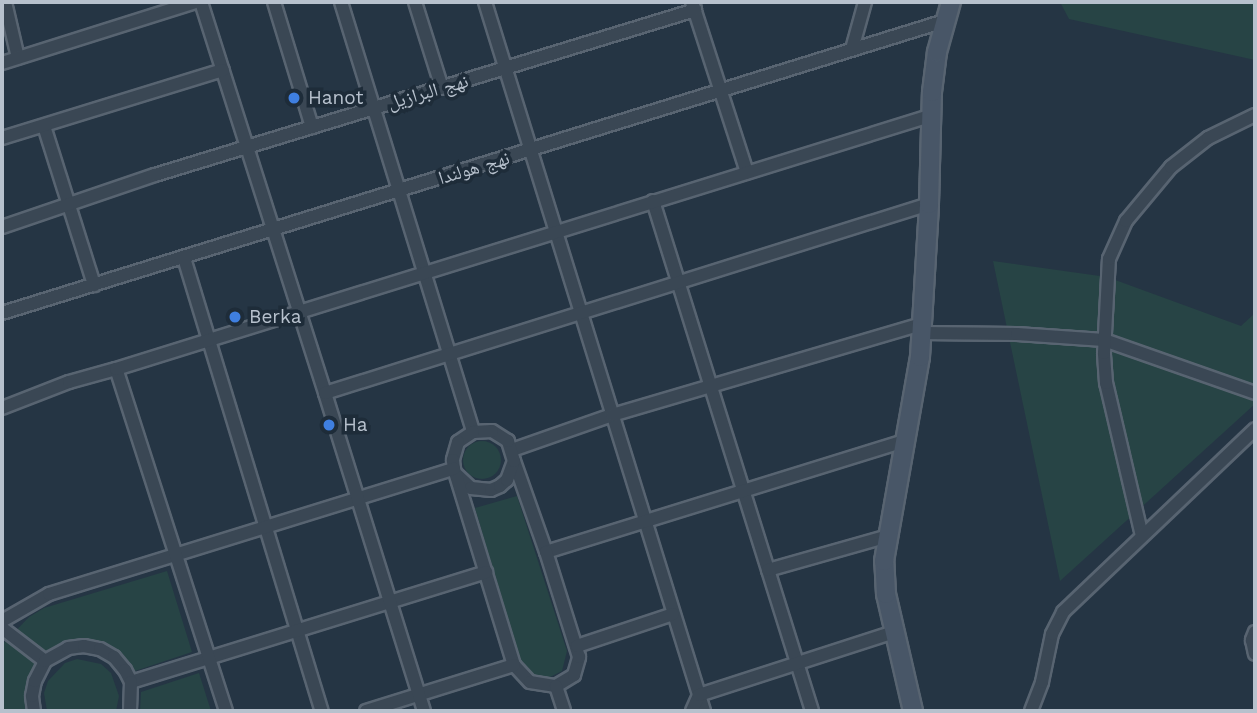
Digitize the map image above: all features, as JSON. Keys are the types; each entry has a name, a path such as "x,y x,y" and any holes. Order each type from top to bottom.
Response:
{"street":[{"path":"5,2 18,58"},
{"path":"2,63 195,2"},
{"path":"201,2 424,711"},
{"path":"274,2 312,127"},
{"path":"341,2 473,432"},
{"path":"415,2 442,88"},
{"path":"485,2 704,711"},
{"path":"852,49 865,2"},
{"path":"913,711 884,578 888,536 916,383 929,204 930,116 937,52 951,2"},
{"path":"694,6 747,172"},
{"name":"نهج البرازيل","path":"2,228 155,175 504,70 694,6"},
{"name":"نهج هولندا","path":"2,313 945,21"},
{"path":"2,138 223,70"},
{"path":"1142,536 1106,383 1104,340 1110,259 1126,221 1183,156 1208,138 1255,115"},
{"path":"2,408 69,382 211,341 555,231 930,116"},
{"path":"44,125 94,285"},
{"path":"653,201 812,711"},
{"path":"325,393 679,280 929,204"},
{"path":"184,258 322,711"},
{"path":"513,456 612,415 711,385 921,329 1104,340 1255,393"},
{"path":"116,369 226,711"},
{"path":"482,429 501,435 513,456 577,646 578,667 566,681 556,686 530,681 514,665 453,460 458,442 482,429"},
{"path":"1031,711 1042,682 1052,634 1063,612 1255,429"},
{"path":"546,552 905,441"},
{"path":"455,472 471,488 491,490 507,480 513,456"},
{"path":"2,621 49,594 267,526 455,472"},
{"path":"768,570 888,536"},
{"path":"131,682 486,572"},
{"path":"577,646 673,614"},
{"path":"2,628 45,661"},
{"path":"692,711 699,695 894,632"},
{"path":"1255,632 1252,640 1255,654"},
{"path":"34,711 35,681 45,661 68,648 84,646 100,649 114,657 131,682 130,711"},
{"path":"366,711 514,665"},
{"path":"556,686 564,711"}],"green space":[{"path":"1060,2 1255,2 1255,60 1069,19"},
{"path":"993,261 1107,277 1241,326 1255,313 1255,404 1060,581"},
{"path":"482,441 496,446 501,460 496,474 482,479 468,474 463,460 468,446"},
{"path":"517,496 567,651 562,671 544,680 530,676 521,664 475,508"},
{"path":"167,571 192,652 135,671 120,652 104,643 86,639 67,642 50,650 36,663 28,680 25,698 27,711 2,711 2,645 29,617 44,608"},
{"path":"77,659 101,664 111,673 119,696 116,711 47,711 44,693 48,681 65,663"},
{"path":"199,673 211,711 140,711 141,692"}],"place":[{"name":"Hanot","path":"294,98"},
{"name":"Berka","path":"235,317"},
{"name":"Ha","path":"329,425"}]}
